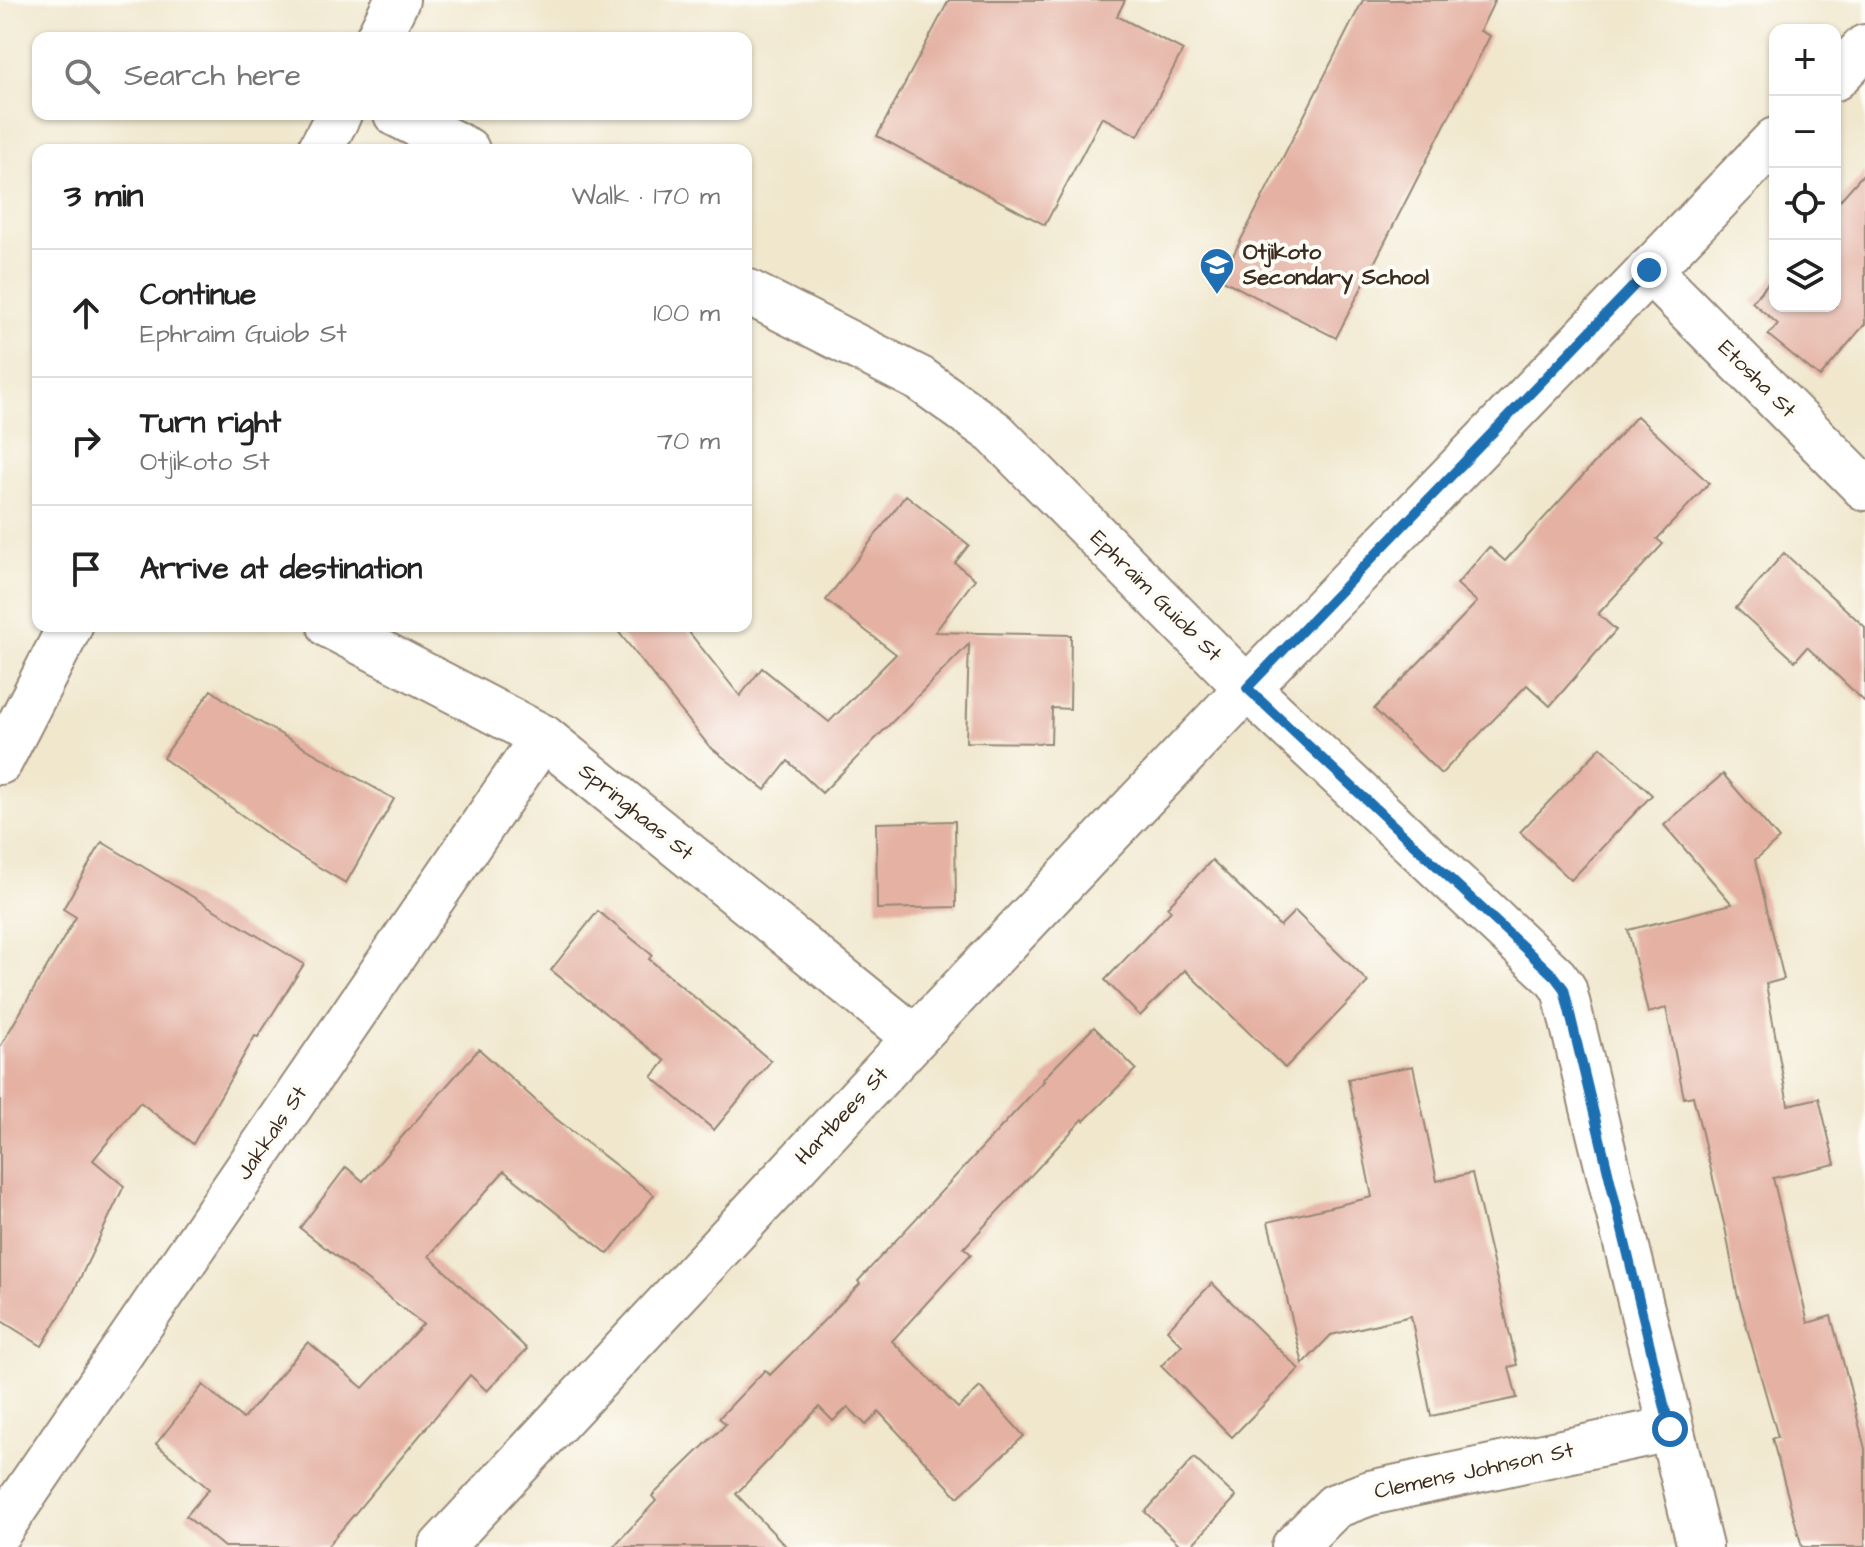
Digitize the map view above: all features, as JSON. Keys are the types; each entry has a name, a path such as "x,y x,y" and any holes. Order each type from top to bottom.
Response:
{"street":[{"path":"381,32 397,0"},
{"path":"1841,72 1865,47"},
{"path":"323,144 336,120"},
{"path":"408,120 455,144"},
{"name":"Hartbees St","path":"441,1547 915,1038 1769,146"},
{"name":"Etosha St","path":"1649,270 1865,488"},
{"name":"Ephraim Guiob St","path":"752,294 920,379 995,433 1247,688 1555,977 1564,989 1700,1547"},
{"path":"0,762 67,632"},
{"name":"Springhaas St","path":"342,632 543,737 915,1038"},
{"name":"Jakkals St","path":"0,1530 543,737"},
{"name":"Clemens Johnson St","path":"1294,1547 1335,1506 1370,1493 1670,1429"}],"building":[{"path":"949,0 1125,0 1117,16 1183,50 1138,136 1102,117 1045,225 877,136"},
{"path":"1363,0 1495,0 1480,31 1490,36 1336,338 1221,279"},
{"path":"1865,172 1865,324 1820,377 1768,335 1778,324 1752,302 1769,282 1769,312 1841,312 1841,199"},
{"path":"1637,416 1709,483 1657,539 1663,544 1598,614 1616,630 1550,706 1527,685 1441,774 1374,709 1477,602 1457,584 1489,547 1505,561"},
{"path":"906,495 969,545 955,563 975,579 935,632 1071,635 1070,709 1052,708 1051,743 966,742 969,644 822,793 788,761 765,790 709,746 619,632 689,632 740,696 762,668 829,722 896,654 826,600"},
{"path":"1784,553 1865,627 1865,702 1807,647 1795,661 1736,608"},
{"path":"211,690 242,712 394,799 346,883 290,850 163,758"},
{"path":"1601,747 1652,795 1571,880 1520,832"},
{"path":"1723,774 1779,839 1755,860 1784,979 1766,984 1788,1105 1819,1098 1835,1164 1773,1178 1808,1323 1831,1316 1849,1384 1865,1449 1865,1547 1802,1547 1772,1438 1778,1437 1737,1293 1726,1232 1693,1096 1684,1098 1666,1008 1648,1013 1628,930 1732,904 1664,825"},
{"path":"955,821 956,907 877,909 876,823"},
{"path":"102,842 304,964 258,1037 255,1036 193,1144 140,1102 93,1160 124,1186 72,1295 42,1346 0,1320 0,1047 76,917 63,909"},
{"path":"1212,860 1280,926 1295,911 1368,982 1285,1068 1185,970 1140,1016 1105,980 1171,911 1167,907"},
{"path":"598,911 652,955 649,959 771,1061 714,1130 652,1077 665,1061 551,970"},
{"path":"1094,1027 1136,1069 1083,1119 964,1248 971,1254 892,1341 958,1408 980,1387 1024,1436 958,1497 879,1412 866,1425 848,1407 833,1421 819,1407 736,1494 787,1547 613,1547 656,1501 652,1496 726,1424 719,1418 765,1370 770,1375 860,1284 858,1281"},
{"path":"479,1049 555,1118 654,1195 608,1254 504,1171 429,1256 527,1349 487,1391 470,1375 327,1547 224,1547 186,1516 209,1489 156,1444 203,1385 243,1419 308,1342 363,1388 423,1324 300,1228 346,1167 363,1181"},
{"path":"1413,1066 1437,1181 1472,1173 1517,1365 1509,1367 1517,1398 1431,1416 1411,1316 1331,1335 1303,1364 1268,1222 1372,1197 1348,1079"},
{"path":"1212,1283 1299,1369 1232,1437 1161,1366 1182,1345 1167,1330"},
{"path":"1194,1458 1236,1497 1190,1547 1182,1547 1145,1512"}],"place":[{"name":"Otjikoto Secondary School","path":"1217,296"}],"route":[{"path":"1649,270 1247,688 1555,977 1564,989 1670,1429"}]}
